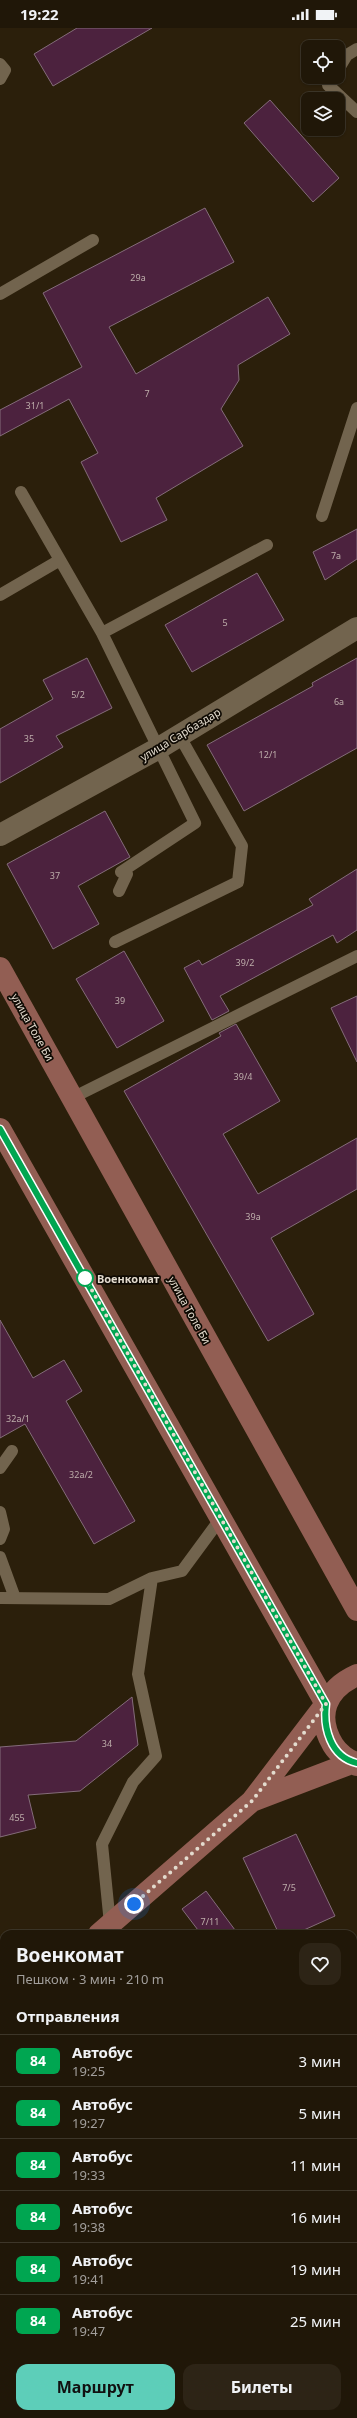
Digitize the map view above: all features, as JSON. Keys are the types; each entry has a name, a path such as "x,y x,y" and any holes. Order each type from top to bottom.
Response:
{"main road":[{"name":"улица Толе Би","path":"0,968 357,1610"},
{"path":"0,1128 326,1704 324,1720 327,1734 337,1751 356,1764"},
{"path":"104,1929 252,1801 326,1704 331,1695 344,1681 357,1675"},
{"path":"252,1801 356,1764"}],"street":[{"name":"улица Сарбаздар","path":"0,835 159,748 357,628"}],"lane":[{"path":"345,58 347,55 357,49"},
{"path":"0,64 5,70 0,79"},
{"path":"329,84 328,85 357,112"},
{"path":"0,294 93,240"},
{"path":"322,516 357,408"},
{"path":"21,492 102,633 195,822 121,872 127,874 119,891"},
{"path":"102,633 267,545"},
{"path":"0,595 60,560"},
{"path":"115,942 238,882 242,846 179,735"},
{"path":"72,1098 357,956"},
{"path":"0,1468 12,1451"},
{"path":"0,1512 4,1529 0,1539"},
{"path":"0,1598 109,1599 152,1578 182,1571 221,1518"},
{"path":"0,1557 15,1598"},
{"path":"104,1929 102,1844 133,1782 156,1756 138,1674 152,1578"}],"building":[{"path":"77,28 152,28 53,86 34,54"},
{"path":"270,100 339,178 313,202 244,123"},
{"path":"205,208 234,262 109,327 136,374 268,297 290,334 238,365 239,380 221,409 243,446 156,498 167,520 121,542 81,462 98,453 69,399 0,436 0,410 82,367 43,293"},
{"path":"357,529 357,559 325,580 313,552"},
{"path":"257,573 284,620 192,672 165,625"},
{"path":"87,658 112,708 56,736 63,747 0,783 0,729 53,699 43,680"},
{"path":"357,658 357,748 244,811 207,745 313,686 312,683"},
{"path":"105,811 130,857 78,886 99,924 53,949 7,864"},
{"path":"357,869 357,930 337,943 333,935 220,996 229,1011 212,1020 184,968 199,960 202,965 313,905 309,899"},
{"path":"124,951 164,1021 117,1048 76,979"},
{"path":"357,996 357,1062 331,1008"},
{"path":"236,1024 280,1101 223,1134 258,1194 357,1138 357,1189 271,1238 314,1314 268,1341 124,1091 221,1036 219,1033"},
{"path":"0,1320 33,1378 64,1360 82,1391 66,1401 135,1521 94,1544 25,1424 0,1438"},
{"path":"132,1697 138,1745 80,1791 28,1795 36,1828 0,1837 0,1747 76,1741"},
{"path":"296,1834 335,1916 304,1930 277,1930 243,1858"},
{"path":"206,1891 235,1930 198,1930 182,1909"}],"bus line":[{"name":"84","path":"0,1129 326,1704 324,1720 327,1734 337,1751 357,1763"}],"place":[{"name":"Военкомат","path":"85,1278"}],"route":[{"path":"85,1278 326,1704 252,1801 134,1904"}]}
